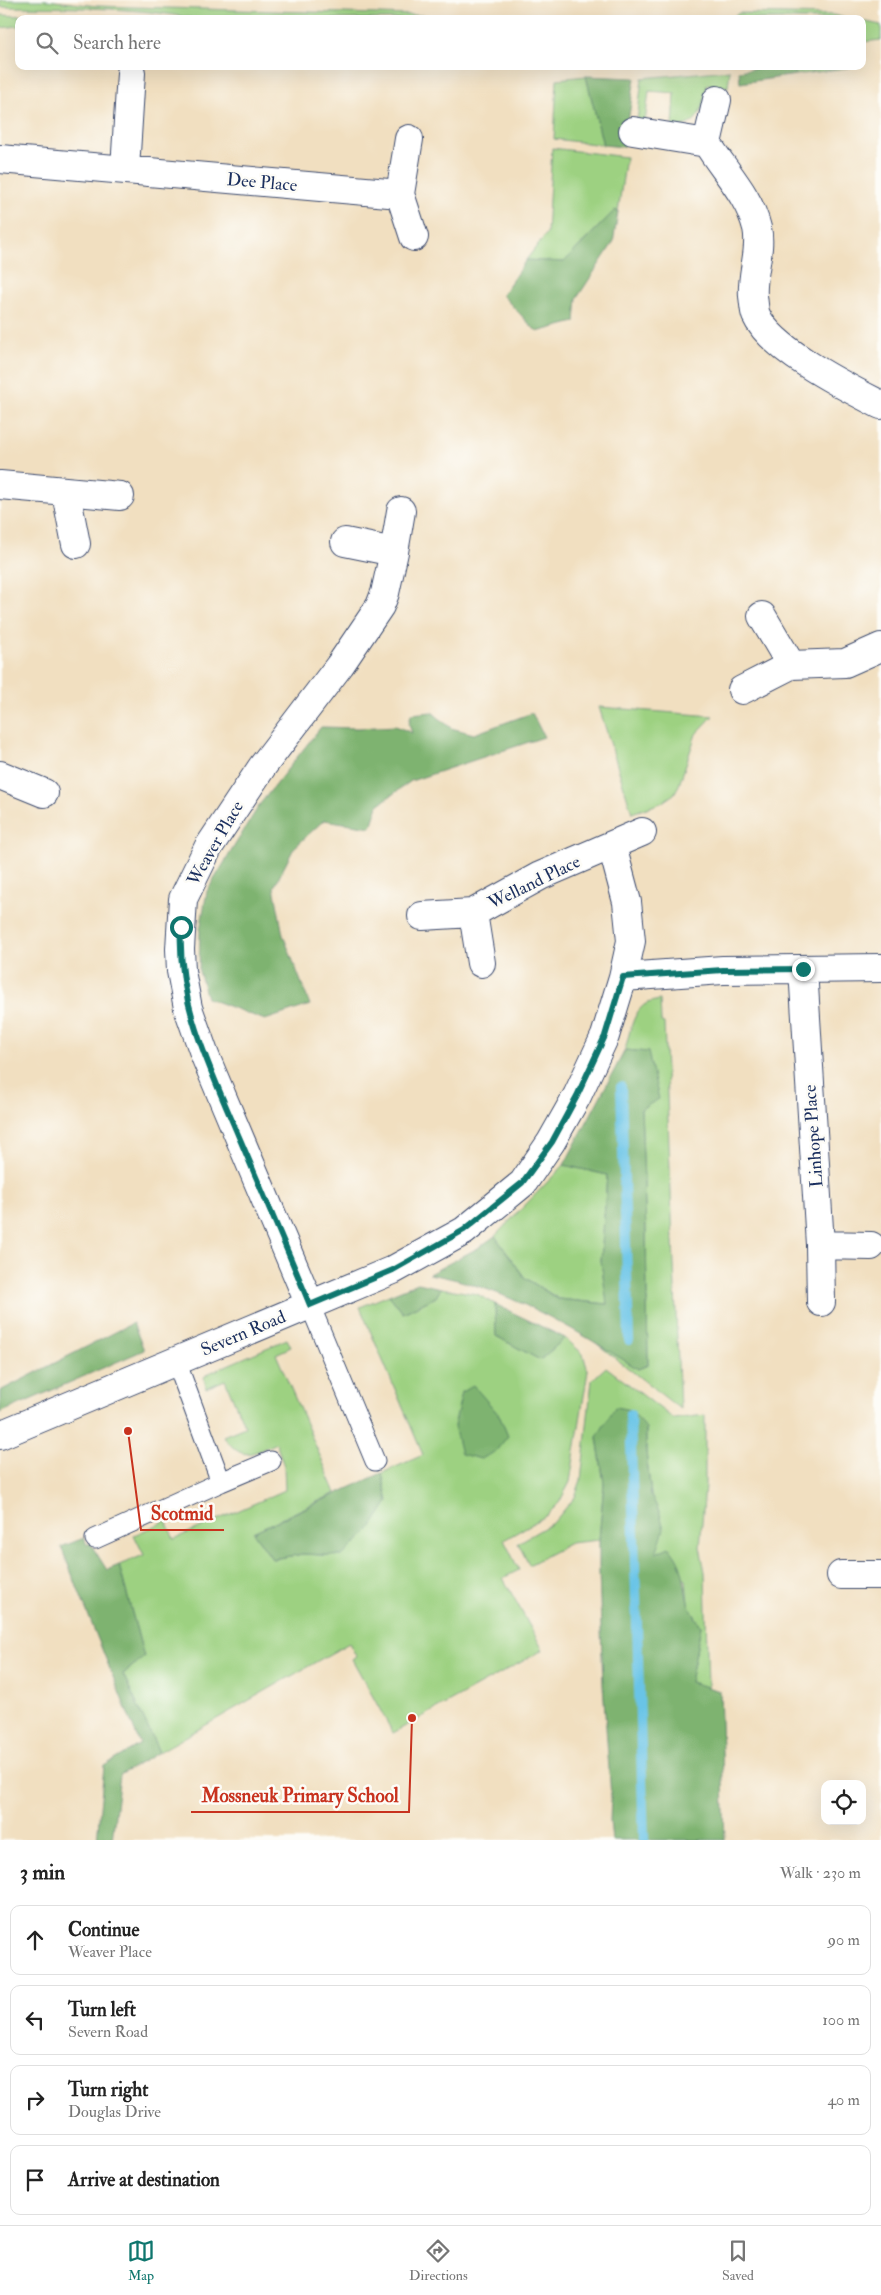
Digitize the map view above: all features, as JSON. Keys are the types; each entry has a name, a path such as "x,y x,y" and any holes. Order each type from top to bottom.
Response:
{"street":[{"path":"125,170 131,73"},
{"path":"717,100 707,143 720,165 746,198 757,229 758,252 753,294 756,315 774,339 792,354 841,385 881,406"},
{"path":"633,131 707,143"},
{"path":"409,139 400,194 414,237"},
{"name":"Dee Place","path":"0,159 400,194"},
{"path":"0,486 120,496"},
{"path":"66,493 76,544"},
{"name":"Weaver Place","path":"310,1305 205,1056 188,1008 181,971 180,949 183,899 208,848 262,767 363,634 385,593 401,511"},
{"path":"346,542 394,552"},
{"path":"762,616 791,665"},
{"path":"742,690 791,665 844,663 881,647"},
{"path":"0,775 44,793"},
{"name":"Welland Place","path":"422,916 473,913 540,876 642,832"},
{"name":"Severn Road","path":"0,1435 393,1270 464,1230 522,1183 552,1142 577,1096 605,1036 623,977 631,941 627,902 612,846"},
{"path":"473,913 480,963"},
{"path":"623,977 723,970 881,968"},
{"name":"Linhope Place","path":"803,969 820,1245 821,1302"},
{"path":"820,1245 871,1246"},
{"path":"841,1575 881,1575"}],"lane":[{"path":"310,1305 375,1461"},
{"path":"176,1361 220,1482"},
{"path":"94,1539 271,1461"}],"green space":[{"path":"0,0 46,0 97,6 411,15 172,15 123,10 0,7"},
{"path":"739,13 833,15 736,15"},
{"path":"0,15 15,16 15,26 0,28"},
{"path":"866,22 881,25 881,40 866,42"},
{"path":"730,70 728,87 707,84 702,108 690,124 673,127 675,93 649,91 645,123 637,122 642,78"},
{"path":"794,70 831,70 796,75"},
{"path":"794,70 796,75 740,83 739,71"},
{"path":"586,76 603,145 554,139 557,79"},
{"path":"586,76 635,78 624,147 603,145"},
{"path":"552,148 626,157 618,212 615,210 564,262 526,260 547,233"},
{"path":"615,210 618,212 613,243 577,298 575,322 537,332 502,295 526,260 564,262"},
{"path":"599,707 713,716 696,734 679,785 674,794 661,803 632,813"},
{"path":"432,712 451,728 474,734 532,713 544,737 411,781 378,805 371,827 324,820 294,848 274,887 283,935 310,1005 265,1020 207,998 199,971 200,930 207,891 260,804 321,727 396,726 412,733 409,724 411,714"},
{"path":"660,1000 661,1022 664,1023 680,1409 587,1336 638,1369 648,1365 646,1231 641,1109 648,1052 625,1050 632,1026 640,1009 647,1003"},
{"path":"625,1050 648,1052 659,1099 641,1109 646,1231 648,1365 638,1369 538,1311 484,1288 429,1274 478,1248 495,1236 525,1278 558,1299 607,1304 601,1261 607,1175 564,1165"},
{"path":"564,1165 607,1175 601,1261 608,1304 559,1299 525,1278 495,1236"},
{"path":"418,1283 441,1288 436,1297 403,1313 389,1295"},
{"path":"441,1288 477,1294 495,1304 496,1336 540,1360 565,1338 583,1354 588,1371 570,1482 559,1503 547,1515 504,1540 519,1570 503,1578 543,1650 393,1733 352,1659 356,1656 349,1643 159,1752 123,1674 144,1657 119,1565 144,1555 134,1535 166,1521 174,1539 285,1490 284,1466 276,1443 253,1453 241,1453 236,1450 223,1436 245,1427 225,1380 206,1388 204,1377 287,1339 291,1347 276,1354 336,1493 253,1532 272,1559 303,1554 342,1556 388,1502 382,1473 423,1455 360,1307 389,1295 403,1313 436,1297"},
{"path":"495,1304 565,1338 540,1360 496,1336"},
{"path":"133,1323 144,1350 0,1413 0,1391"},
{"path":"606,1367 674,1419 705,1415 705,1486 700,1547 705,1572 708,1688 690,1682 701,1626 688,1604 686,1580 656,1554 660,1514 651,1495 646,1452 646,1428 597,1437 604,1483 599,1540 570,1543 529,1565 518,1543 554,1522 575,1497 581,1480 592,1380"},
{"path":"473,1385 499,1415 508,1436 495,1452 481,1459 461,1454 454,1426 462,1392"},
{"path":"615,1407 631,1410 646,1428 646,1452 651,1495 660,1514 664,1529 656,1553 669,1547 678,1560 683,1573 689,1605 701,1626 690,1682 720,1691 725,1840 612,1840 599,1572 599,1540 604,1483 597,1437"},
{"path":"382,1473 388,1502 369,1531 342,1556 303,1554 272,1559 253,1532"},
{"path":"84,1538 87,1545 90,1543 107,1570 119,1565 144,1657 123,1674 159,1752 120,1775 112,1840 97,1840 104,1766 140,1744 61,1547"}],"waterway":[{"path":"621,1087 629,1340"},
{"path":"630,1414 644,1840"}],"place":[{"name":"Scotmid","path":"128,1431"},
{"name":"Mossneuk Primary School","path":"412,1718"}],"route":[{"path":"181,927 181,971 188,1008 205,1056 310,1305 393,1270 464,1230 522,1183 552,1142 577,1096 605,1036 623,977 723,970 803,969"}]}
